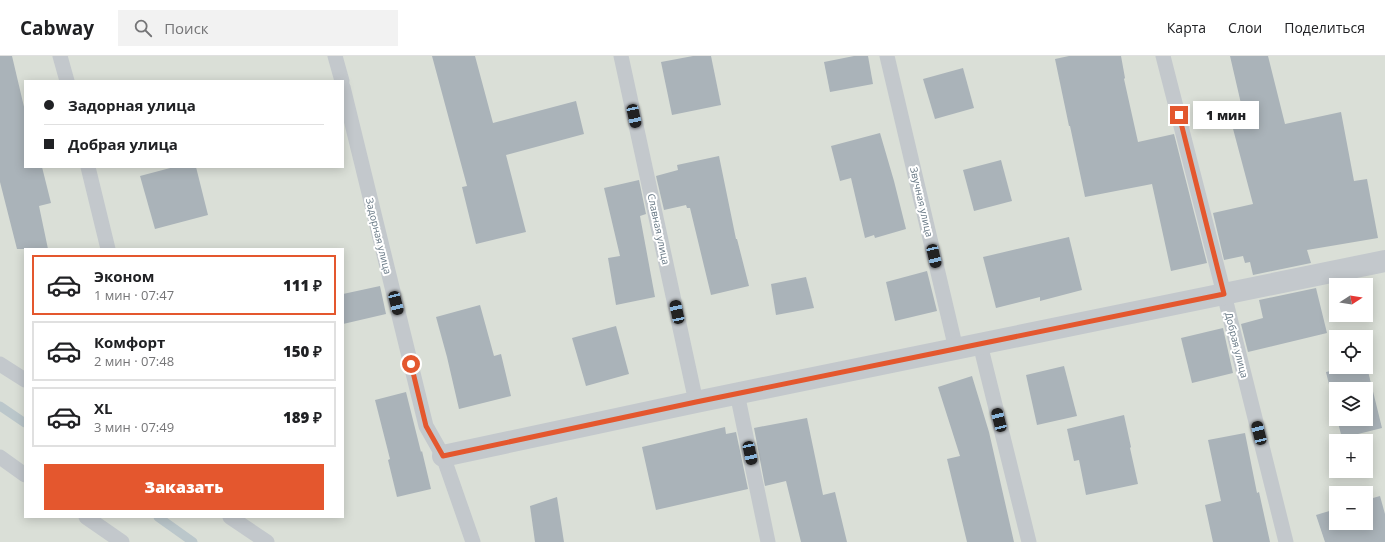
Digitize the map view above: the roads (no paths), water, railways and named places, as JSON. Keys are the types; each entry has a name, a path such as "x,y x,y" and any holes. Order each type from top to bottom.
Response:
{"street":[{"path":"443,456 696,402 1385,261"}],"lane":[{"path":"60,56 66,80"},
{"path":"335,56 342,80"},
{"name":"Славная улица","path":"621,56 696,402"},
{"name":"Звучная улица","path":"887,56 956,349"},
{"name":"Добрая улица","path":"1163,56 1286,542"},
{"name":"Задорная улица","path":"344,91 426,426 443,456 472,542"},
{"path":"88,168 108,248"},
{"path":"980,344 1028,542"},
{"path":"0,364 24,379"},
{"path":"737,394 768,542"},
{"path":"0,457 24,474"},
{"path":"87,518 122,542"},
{"path":"231,518 267,542"}],"waterway":[{"path":"0,406 24,422"},
{"path":"159,518 193,542"}]}
